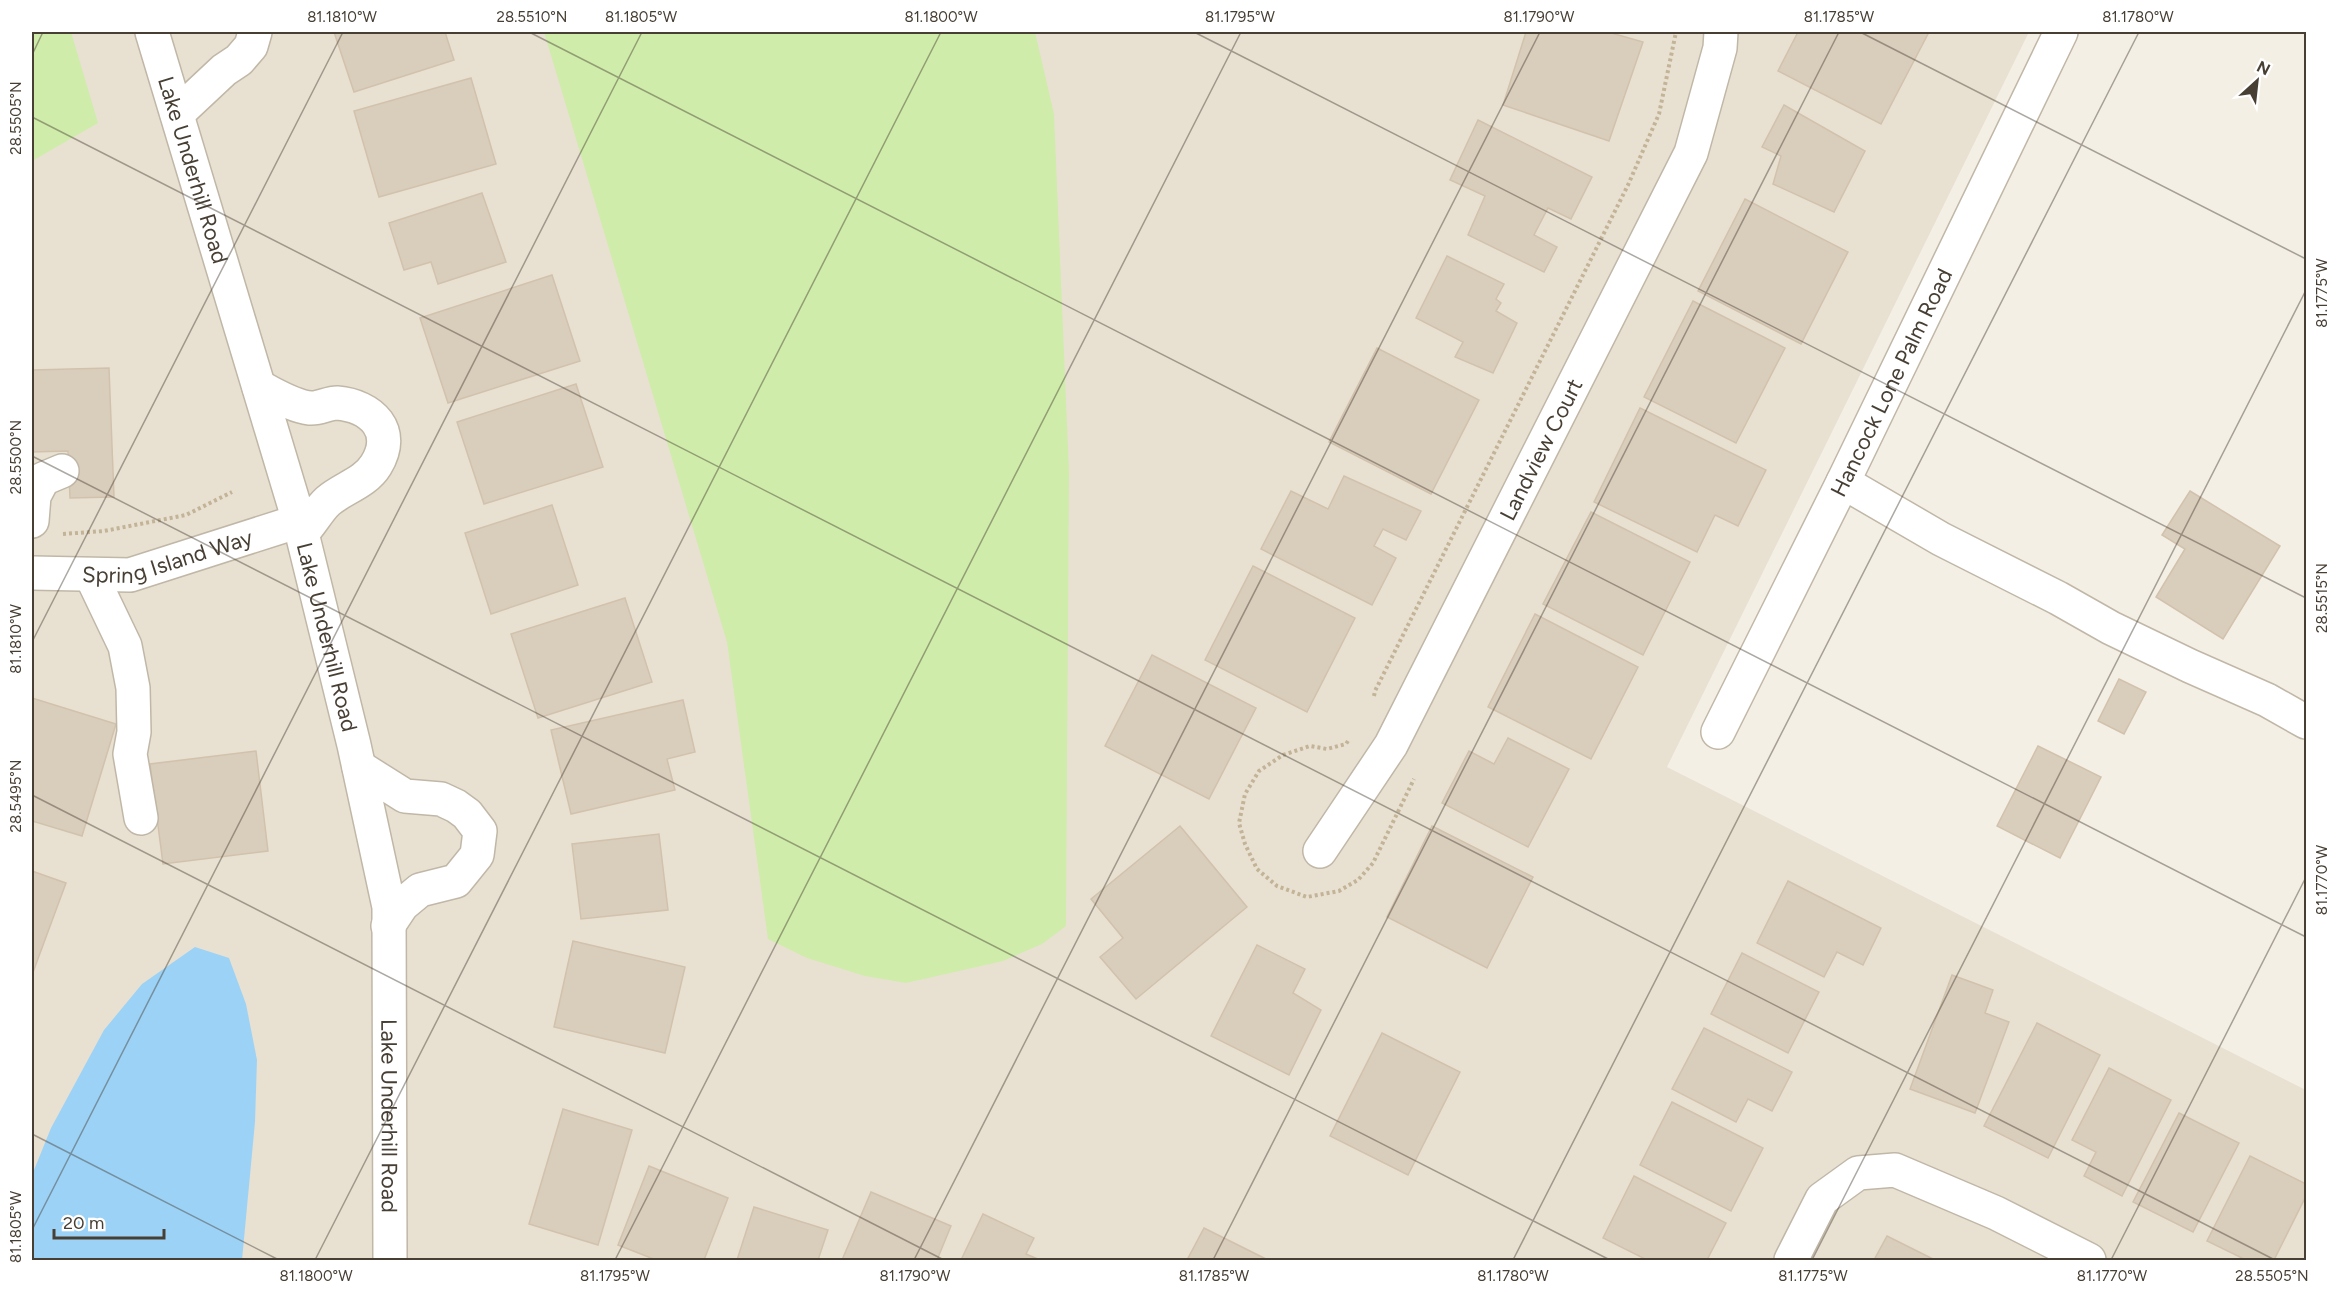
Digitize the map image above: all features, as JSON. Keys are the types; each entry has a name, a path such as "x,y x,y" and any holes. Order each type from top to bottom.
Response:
{"street":[{"name":"Lake Underhill Road","path":"152,32 301,527 359,767 388,907 390,1260"},
{"path":"177,114 224,70 239,60 251,46 255,32"},
{"name":"Landview Court","path":"1320,850 1391,745 1691,153 1720,48 1721,32"},
{"name":"Hancock Lone Palm Road","path":"1718,732 1843,482 2061,32"},
{"path":"259,387 286,400 311,408 334,403 352,405 370,413 381,426 384,440 376,465 367,476 328,501 301,527"},
{"path":"42,528 34,496 43,479 62,471"},
{"path":"1843,482 1941,539 2058,598 2111,628 2267,700 2307,722"},
{"name":"Spring Island Way","path":"32,569 91,575 130,575 301,527"},
{"path":"91,575 125,646 133,688 134,732 130,754 141,818"},
{"path":"359,767 405,796 441,799 456,806 480,831 477,855 456,881 420,890 402,905 388,926"},
{"path":"1791,1260 1822,1199 1858,1173 1895,1170 1995,1213 2089,1260"}],"path":[{"path":"42,528 104,531 186,515 232,492"}],"shaded area":[{"path":"32,32 2029,32 1667,767 2306,1090 2306,1260 32,1260"}],"green space":[{"path":"32,32 71,32 98,123 32,161"},
{"path":"544,32 1035,32 1054,114 1069,472 1066,926 1042,944 1003,961 906,983 865,976 807,958 768,939 727,642"}],"water":[{"path":"195,947 229,958 246,1004 257,1060 255,1122 242,1260 32,1260 32,1175 51,1128 104,1030 142,984"}],"building":[{"path":"334,32 445,32 454,60 354,92"},
{"path":"1526,32 1608,32 1643,42 1609,141 1503,105"},
{"path":"1798,32 1929,32 1881,124 1778,71"},
{"path":"471,78 496,164 379,197 354,111"},
{"path":"1784,105 1865,151 1834,212 1773,184 1781,156 1762,147"},
{"path":"1478,120 1592,177 1571,219 1548,208 1534,235 1557,247 1544,272 1468,235 1485,196 1450,180"},
{"path":"482,193 506,262 438,284 431,262 404,270 389,223"},
{"path":"1745,199 1848,252 1801,344 1698,291"},
{"path":"1447,256 1504,284 1496,299 1501,303 1496,311 1517,323 1493,373 1455,357 1463,342 1416,318"},
{"path":"552,275 580,361 448,403 420,318"},
{"path":"1693,301 1785,348 1736,443 1644,397"},
{"path":"1377,348 1479,400 1431,494 1329,442"},
{"path":"109,368 114,497 70,498 68,451 32,452 32,370"},
{"path":"576,384 603,467 484,504 457,422"},
{"path":"1640,408 1766,470 1738,526 1715,515 1697,552 1594,502"},
{"path":"1344,476 1421,511 1406,540 1383,529 1374,546 1396,558 1372,605 1261,549 1291,491 1328,509"},
{"path":"2190,491 2280,546 2223,639 2156,597 2185,549 2162,535"},
{"path":"552,505 578,585 491,614 465,533"},
{"path":"1591,512 1690,562 1643,655 1543,604"},
{"path":"1253,566 1355,618 1307,712 1205,660"},
{"path":"625,598 652,682 538,718 511,634"},
{"path":"1535,614 1638,667 1591,759 1488,707"},
{"path":"1152,655 1256,708 1209,799 1105,746"},
{"path":"2119,679 2146,692 2124,734 2098,721"},
{"path":"32,698 116,724 82,836 32,821"},
{"path":"683,700 695,752 667,759 675,790 571,814 551,730"},
{"path":"1508,738 1569,769 1528,847 1442,803 1469,751 1494,764"},
{"path":"2038,746 2101,777 2060,858 1997,826"},
{"path":"256,751 268,851 163,864 150,764"},
{"path":"1180,826 1247,907 1136,999 1100,957 1123,938 1091,899"},
{"path":"1432,826 1533,877 1487,968 1387,917"},
{"path":"659,834 668,910 581,919 572,844"},
{"path":"32,871 66,883 32,975"},
{"path":"1788,881 1881,928 1863,965 1837,952 1824,977 1757,943"},
{"path":"573,941 685,967 665,1053 554,1027"},
{"path":"1257,945 1305,969 1293,993 1321,1010 1289,1075 1211,1036"},
{"path":"1742,953 1819,992 1788,1053 1711,1014"},
{"path":"1952,975 1993,990 1985,1013 2009,1022 1975,1113 1910,1089"},
{"path":"2037,1023 2100,1055 2048,1158 1984,1126"},
{"path":"1704,1028 1792,1072 1772,1111 1748,1099 1736,1122 1672,1089"},
{"path":"1382,1033 1460,1072 1408,1175 1330,1136"},
{"path":"2109,1068 2171,1100 2122,1196 2084,1176 2096,1152 2072,1140"},
{"path":"1672,1102 1763,1148 1731,1211 1640,1165"},
{"path":"563,1109 632,1130 598,1245 529,1224"},
{"path":"2179,1113 2239,1143 2193,1232 2133,1202"},
{"path":"2250,1156 2306,1184 2306,1196 2274,1260 2246,1260 2207,1241"},
{"path":"649,1166 728,1198 704,1260 656,1260 618,1245"},
{"path":"1634,1176 1726,1223 1707,1260 1647,1260 1603,1238"},
{"path":"871,1192 951,1226 937,1260 842,1260"},
{"path":"754,1207 828,1230 818,1260 737,1260"},
{"path":"983,1214 1034,1238 1026,1254 1040,1260 961,1260"},
{"path":"1204,1228 1268,1260 1187,1260"},
{"path":"1887,1236 1935,1260 1874,1260"}]}
